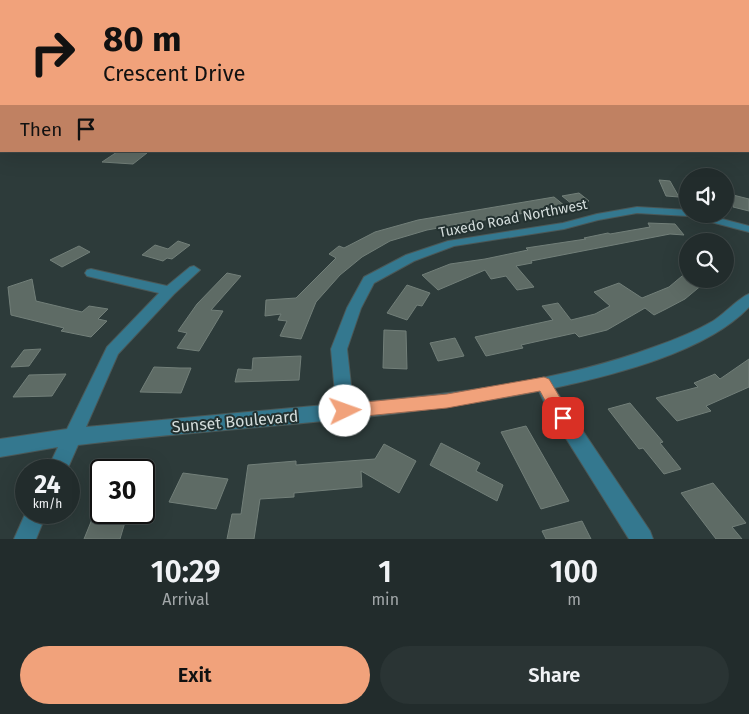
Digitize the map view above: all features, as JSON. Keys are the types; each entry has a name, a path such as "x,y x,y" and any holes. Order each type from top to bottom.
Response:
{"street":[{"name":"Tuxedo Road Northwest","path":"345,411 339,349 354,308 369,280 410,258 452,243 564,226 597,217 637,210 679,212"},
{"path":"726,223 749,229"},
{"path":"62,459 112,351 169,291 194,270"},
{"path":"91,274 169,291"},
{"name":"Sunset Boulevard","path":"0,448 73,436 447,401 544,384 621,366 693,339 740,310 749,299"},
{"path":"544,384 553,403 642,539"},
{"path":"25,539 32,524"}],"building":[{"path":"117,152 147,153 133,164 102,162"},
{"path":"659,180 670,181 679,197 666,196"},
{"path":"579,193 589,201 572,204 562,196"},
{"path":"734,195 749,199 749,211 734,207"},
{"path":"554,197 565,206 427,230 390,241 362,257 340,275 316,302 301,339 280,336 287,321 278,320 281,314 265,316 266,300 296,298 336,258 329,254 339,246 344,248 375,232 418,220"},
{"path":"648,223 675,224 682,233 531,261 532,263 516,266 534,287 517,290 506,276 491,279 485,270 438,290 422,275 450,264 528,250 526,248 650,227"},
{"path":"178,241 190,245 172,259 167,258 163,261 142,255 155,245 168,249"},
{"path":"79,246 90,252 62,267 50,260"},
{"path":"227,273 241,276 211,310 223,311 199,351 177,348 187,333 178,331 197,304"},
{"path":"32,279 36,301 82,312 89,306 108,309 98,319 107,321 91,337 61,331 64,328 11,315 8,287"},
{"path":"679,279 679,288 698,288 685,299 654,315 645,308 607,330 579,337 575,333 521,345 523,348 486,356 475,337 553,320 542,306 558,303 571,320 595,314 610,306 594,292 619,283 642,298 669,287"},
{"path":"407,285 430,293 422,306 417,305 407,320 387,313"},
{"path":"384,330 406,331 407,369 383,368"},
{"path":"455,338 464,356 438,361 430,343"},
{"path":"41,349 29,366 11,367 24,350"},
{"path":"301,356 299,380 235,382 238,369 252,370 253,358"},
{"path":"749,359 749,387 706,406 711,411 677,421 656,398 698,387 694,383 715,374 720,379"},
{"path":"154,367 191,368 181,393 140,392"},
{"path":"66,374 52,396 13,397 29,375"},
{"path":"630,403 663,442 660,443 681,469 664,474 643,448 639,449 608,409"},
{"path":"526,426 569,501 541,509 501,432"},
{"path":"441,443 480,463 476,471 503,485 497,501 430,465"},
{"path":"384,444 416,461 399,493 361,471 362,487 294,493 294,497 260,499 254,539 227,539 232,514 241,514 248,465 296,461 296,465 375,459"},
{"path":"183,473 228,479 216,509 169,502"},
{"path":"713,483 746,523 732,527 742,539 716,539 681,493"},
{"path":"582,521 591,539 546,539 542,531"},
{"path":"90,524 124,524 120,539 84,539"}],"route":[{"path":"345,411 365,411 447,401 544,384 563,418"}]}
